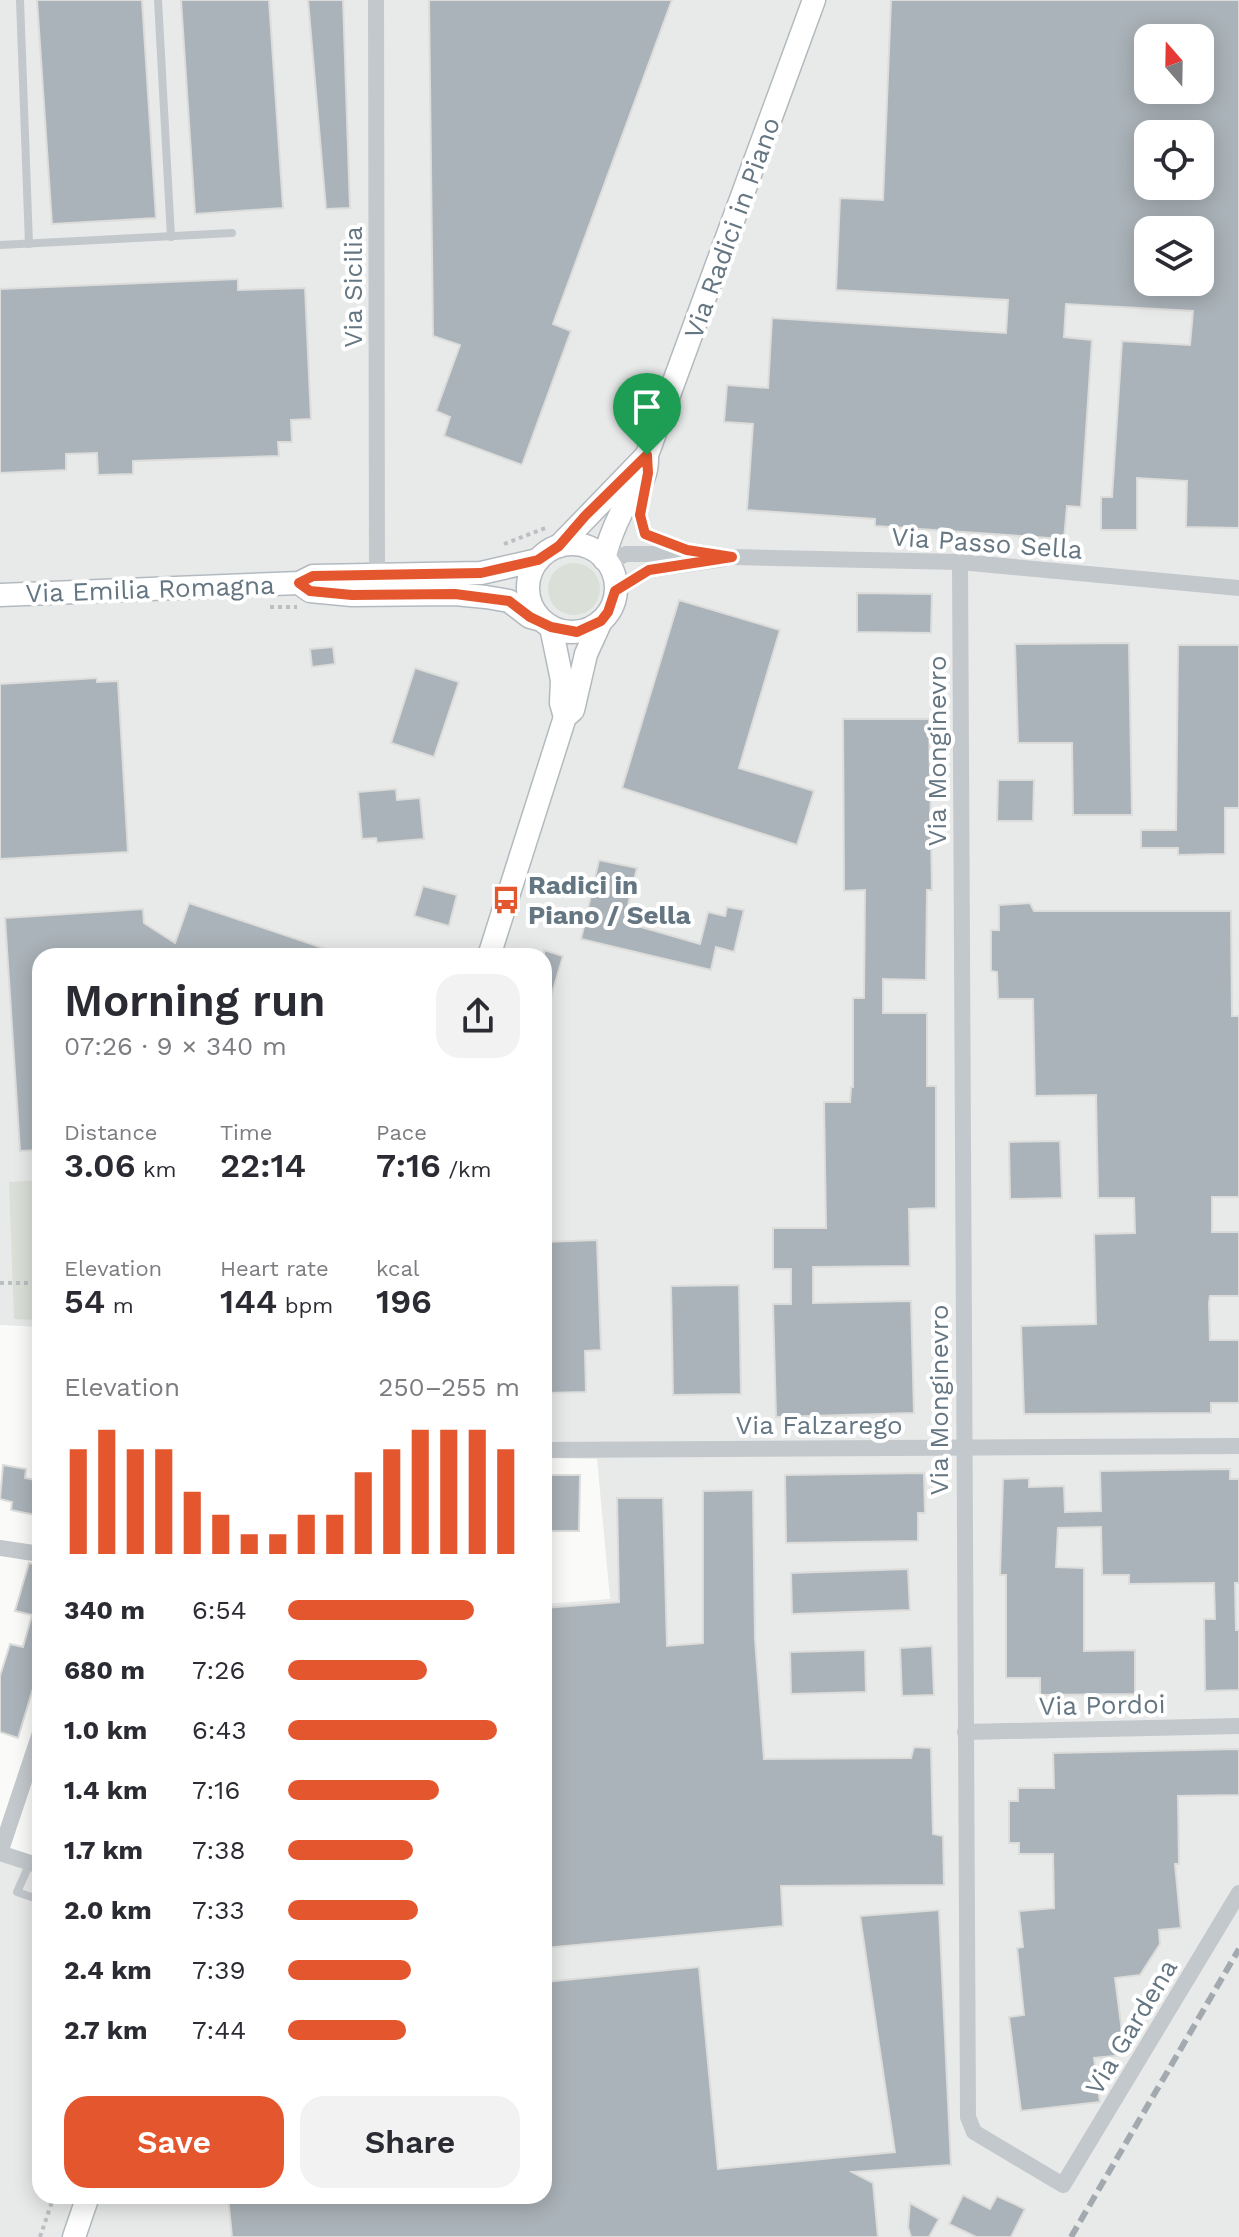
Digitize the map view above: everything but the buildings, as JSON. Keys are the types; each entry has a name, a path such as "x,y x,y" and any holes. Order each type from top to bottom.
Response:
{"street":[{"name":"Via Sicilia","path":"376,0 377,575"},
{"name":"Via Radici in Piano","path":"647,464 814,0"},
{"path":"565,717 561,703 562,680 546,624 533,610 529,598 531,571 538,560 559,546 585,516 647,464"},
{"path":"606,561 612,532 647,464"},
{"name":"Via Passo Sella","path":"647,464 640,515 645,534 687,550 732,557 960,562 1239,588"},
{"path":"491,948 565,717 573,710 586,654 608,612 615,591 606,561 589,548 559,546"},
{"name":"Via Passo Sella","path":"606,561 626,554 670,554 687,550"},
{"name":"Via Passo Sella","path":"615,591 649,570 732,557"},
{"name":"Via Emilia Romagna","path":"0,595 299,583 313,576 481,573 538,560"},
{"name":"Via Monginevro","path":"960,562 968,2117 974,2132 1063,2185"},
{"name":"Via Emilia Romagna","path":"299,583 310,591 352,595 455,594 486,597 509,601 530,617 546,624"},
{"path":"546,624 577,632 601,621"},
{"name":"Via Falzarego","path":"552,1450 1239,1446"},
{"path":"0,1548 32,1553"},
{"name":"Via Pordoi","path":"965,1732 1239,1726"},
{"path":"32,1757 0,1853 32,1863"},
{"name":"Via Gardena","path":"1063,2185 1239,1893"},
{"path":"74,2237 85,2204"}],"lane":[{"path":"20,0 29,244"},
{"path":"158,0 171,237"},
{"path":"0,245 232,233"},
{"path":"32,1869 17,1892 32,1897"}],"path":[{"path":"496,547 558,522"},
{"path":"0,1283 32,1283"},
{"path":"40,2237 51,2204"}],"shaded area":[{"path":"0,0 1239,0 1239,2237 0,2237 0,1858 32,1868 32,2204 552,2204 552,1603 610,1599 597,1459 552,1458 552,948 32,948 32,1327 0,1325"},
{"path":"574,563 592,571 600,589 592,607 574,615 556,607 548,589 556,571"},
{"path":"32,1181 32,1320 14,1319 9,1182"}],"railway":[{"path":"1071,2237 1239,1949"}],"place":[{"name":"Radici in Piano / Sella","path":"506,900"}],"route":[{"path":"647,455 648,473 640,515 645,534 687,550 732,557 649,570 615,591 608,612 590,628 577,632 563,631 530,617 509,601 486,597 455,594 352,595 310,591 299,583 313,576 481,573 538,560 559,546 647,455"}]}
